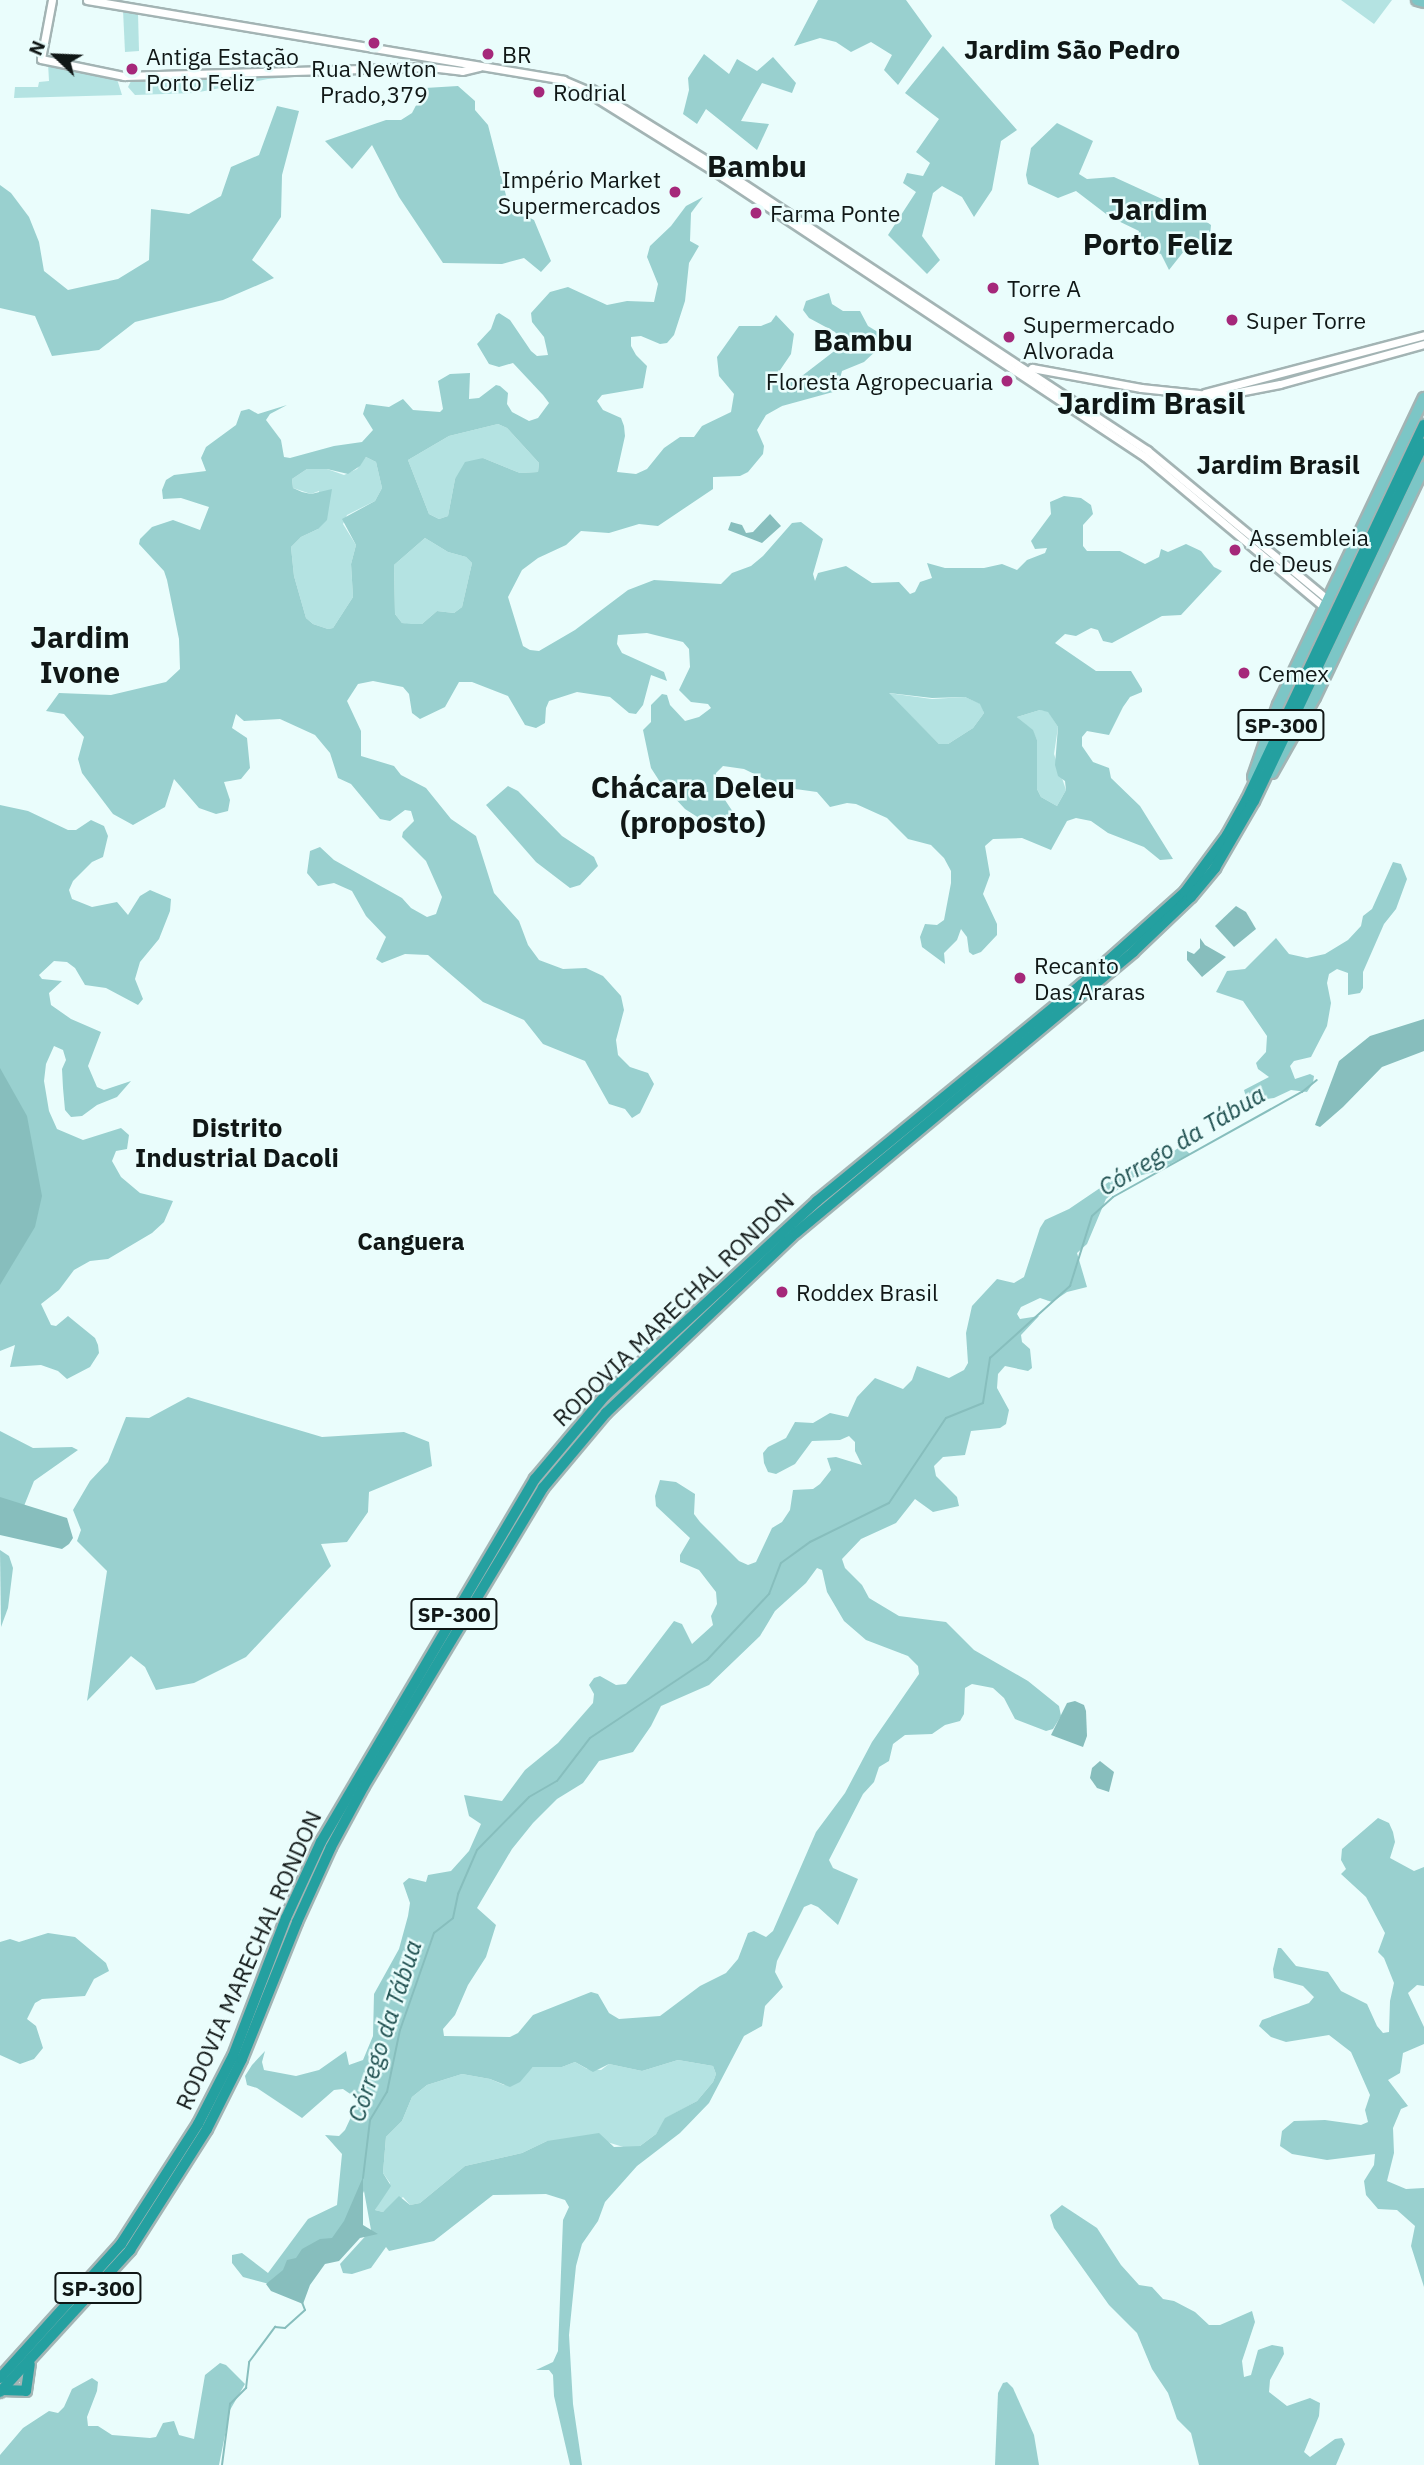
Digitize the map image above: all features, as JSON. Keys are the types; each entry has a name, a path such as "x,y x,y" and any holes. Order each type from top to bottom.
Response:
{"highway":[{"name":"RODOVIA MARECHAL RONDON","path":"0,2378 114,2253 153,2199 198,2124 233,2056 286,1918 321,1842 514,1512 555,1452 606,1396 817,1201 1157,920 1208,864 1250,800 1424,425"},
{"name":"RODOVIA MARECHAL RONDON","path":"1,2391 130,2250 207,2129 242,2059 297,1922 331,1847 520,1524 562,1463 619,1401 796,1233 1163,926 1215,868 1424,443"},
{"path":"1,2391 26,2391 27,2371 35,2355"}],"main road":[{"path":"1417,0 1424,2"},
{"path":"1250,800 1273,718 1424,398"},
{"path":"1250,800 1315,697 1424,467"}],"street":[{"path":"52,0 41,59 124,76 430,67 462,71 483,66"},
{"path":"88,0 570,82 724,175 1025,374 1147,450 1325,603"},
{"path":"1192,394 1252,383 1424,335"},
{"path":"1025,374 1032,368 1192,394 1240,393 1424,344"}],"shaded area":[{"path":"818,0 906,0 932,36 898,85 884,70 892,55 871,42 851,52 836,42 820,38 794,46"},
{"path":"1341,0 1392,0 1374,24"},
{"path":"123,10 138,13 139,51 125,52"},
{"path":"943,46 1017,130 1001,141 992,190 974,217 962,197 942,186 933,193 922,236 940,260 927,274 888,235 916,192 903,183 907,173 923,176 930,163 916,152 939,119 905,93"},
{"path":"704,54 729,74 737,59 757,71 773,57 796,83 792,93 762,83 741,121 769,124 757,150 706,109 697,124 683,114 689,90 688,78"},
{"path":"48,63 117,79 122,95 14,98 15,87 38,87 39,82 49,81"},
{"path":"333,73 268,79 194,93 135,95 128,87 132,79"},
{"path":"458,86 475,101 475,110 488,125 509,207 534,220 551,261 541,272 524,258 502,264 443,263 399,197 372,145 352,169 325,141 386,120 401,120 412,113 425,88"},
{"path":"277,106 299,111 282,175 281,217 252,260 274,278 223,300 135,322 99,350 52,356 35,316 0,308 0,185 11,193 29,217 39,242 44,271 68,290 118,279 149,260 151,209 189,214 221,196 231,167 259,155"},
{"path":"1057,123 1093,141 1079,174 1087,179 1114,177 1197,215 1211,225 1209,245 1198,239 1192,241 1169,270 1161,254 1141,247 1136,241 1139,231 1110,217 1076,191 1058,198 1028,184 1026,175 1031,148"},
{"path":"703,197 691,213 690,241 699,246 689,263 685,301 674,335 667,343 660,344 641,336 631,337 631,346 647,366 643,388 602,395 597,401 603,410 621,418 624,426 625,436 617,472 636,474 647,469 664,448 680,437 694,437 702,426 731,412 734,394 719,376 717,357 739,326 761,326 771,322 776,315 794,334 791,354 774,379 781,386 798,379 837,349 841,340 835,332 809,318 803,310 806,301 829,293 832,304 843,311 860,311 868,326 881,334 880,347 864,362 842,371 838,386 833,392 782,406 766,415 757,430 764,446 763,454 748,472 740,476 713,477 713,489 658,526 639,524 609,533 581,531 566,545 538,558 522,570 508,597 523,646 539,651 575,630 628,590 654,580 721,584 732,573 751,566 763,556 792,523 801,522 823,539 813,574 815,581 818,573 846,566 872,583 899,582 910,594 915,592 920,582 932,578 927,563 945,568 984,568 1002,564 1017,570 1027,560 1045,553 1047,548 1035,549 1031,541 1051,514 1050,502 1064,496 1081,498 1091,505 1093,514 1083,525 1083,546 1087,551 1120,551 1145,564 1159,557 1161,549 1168,552 1186,544 1201,551 1214,567 1222,571 1181,615 1162,616 1112,643 1103,641 1098,630 1091,628 1076,636 1065,634 1055,643 1096,671 1131,671 1142,689 1142,692 1130,697 1109,735 1087,731 1082,737 1082,746 1093,762 1109,768 1111,778 1140,806 1173,859 1160,860 1144,847 1108,833 1091,821 1076,818 1067,821 1051,850 1022,838 993,839 985,846 990,875 983,894 997,924 997,935 981,952 973,955 969,952 967,937 961,929 957,940 944,953 945,964 922,947 920,937 925,924 937,925 944,920 951,883 951,871 944,858 931,845 908,839 887,818 856,804 830,807 817,792 781,787 744,769 723,766 716,773 717,788 733,812 732,817 719,822 699,818 685,809 660,782 651,768 643,730 651,722 651,705 662,694 667,695 670,705 685,721 699,717 711,708 708,704 691,702 679,690 690,667 689,649 683,642 647,633 618,635 617,644 622,653 664,672 667,681 651,675 643,705 636,714 629,713 610,697 577,692 549,701 545,723 536,728 525,725 508,696 472,682 459,682 445,707 420,719 412,713 409,694 403,687 373,681 358,684 347,701 361,731 361,756 394,766 401,775 426,788 451,819 476,836 494,893 519,921 528,945 539,960 563,969 586,968 603,976 621,996 624,1010 616,1040 618,1055 630,1067 648,1073 654,1084 640,1113 632,1118 625,1109 609,1104 585,1061 543,1044 524,1020 483,1002 428,955 405,954 382,963 376,959 386,937 366,916 352,891 334,883 318,886 307,873 310,851 320,847 334,860 402,898 411,908 427,917 436,914 442,897 426,861 402,837 403,832 414,821 411,811 405,810 390,821 380,819 351,784 338,778 330,753 315,735 280,719 244,721 236,714 232,728 247,738 250,768 241,779 224,782 230,800 228,811 216,814 199,808 174,779 165,807 133,825 113,814 82,773 78,759 84,737 64,714 46,711 59,693 111,695 166,682 180,669 179,639 167,580 164,571 139,544 140,539 152,527 173,520 200,530 209,507 181,498 163,499 162,490 166,480 174,475 206,471 201,458 206,447 236,425 241,411 249,409 258,414 287,405 270,414 266,420 281,440 284,457 290,458 334,446 362,442 373,430 363,414 366,404 389,407 403,399 413,410 440,412 443,409 438,381 450,374 470,373 469,399 479,398 496,385 500,386 508,393 507,404 512,412 529,421 538,418 549,403 543,395 513,363 499,367 489,364 477,344 491,329 496,315 499,313 510,320 537,356 548,355 544,337 532,322 531,313 550,292 568,287 607,305 627,301 654,302 658,284 647,257 650,246 671,226 686,206","holes":["498,424 507,428 539,463 538,472 520,473 483,458 465,462 455,479 448,516 439,519 429,514 408,460 449,436","366,457 376,462 382,488 375,501 342,519 356,545 351,564 353,597 333,628 328,629 313,624 306,618 294,576 291,547 327,520 332,489 311,494 302,492 293,488 292,479 307,469 327,469 348,474 360,466","425,538 448,552 466,557 472,563 462,607 454,613 437,611 422,624 402,623 395,614 394,565","889,693 932,698 965,697 980,704 984,713 973,728 948,744 939,744","1040,710 1048,712 1058,727 1055,765 1058,776 1065,781 1066,790 1057,806 1041,797 1037,789 1037,740 1033,730 1017,717"]},
{"path":"498,424 507,428 539,463 538,472 520,473 483,458 455,479 448,516 439,519 429,514 408,460 449,436"},
{"path":"366,457 376,462 382,488 375,501 347,515 343,524 356,545 351,564 353,597 333,628 328,629 313,624 306,618 294,576 291,547 301,537 318,529 319,491 311,494 293,488 292,479 307,469 327,469 344,475 357,469"},
{"path":"770,514 781,526 762,543 728,530 731,522 742,525 746,533 753,532"},
{"path":"425,538 448,552 466,557 472,563 462,607 454,613 437,611 422,624 411,625 402,623 395,614 394,565"},
{"path":"888,693 932,699 965,697 981,704 984,713 973,728 948,744 939,744"},
{"path":"1040,710 1048,711 1058,727 1054,754 1066,790 1057,806 1041,797 1037,789 1037,740 1032,730 1017,717"},
{"path":"508,786 518,791 562,836 594,857 598,866 580,885 570,888 536,862 486,805"},
{"path":"0,805 28,811 68,830 76,830 91,820 104,826 108,836 103,857 92,862 73,881 69,890 72,899 92,907 117,902 128,915 140,896 150,890 171,899 170,911 159,939 140,962 135,979 143,999 138,1005 106,988 85,985 75,968 67,962 54,961 39,975 42,979 62,981 49,993 51,1005 71,1019 101,1032 88,1066 97,1087 104,1090 131,1081 117,1097 97,1105 82,1116 71,1117 65,1110 63,1088 62,1069 66,1060 63,1050 54,1046 46,1064 44,1081 49,1111 57,1129 83,1140 121,1128 129,1135 127,1149 116,1151 112,1161 121,1177 140,1193 173,1201 164,1222 152,1233 108,1259 90,1261 74,1270 59,1290 41,1304 51,1325 56,1326 68,1316 95,1338 98,1345 99,1353 90,1367 67,1379 58,1371 41,1365 10,1367 15,1345 0,1351"},
{"path":"1393,862 1401,864 1407,879 1396,909 1384,924 1363,972 1363,988 1360,993 1348,995 1348,973 1337,969 1329,974 1327,983 1331,1003 1327,1026 1311,1057 1294,1061 1290,1066 1295,1079 1310,1074 1314,1076 1313,1083 1307,1092 1291,1090 1274,1098 1259,1100 1255,1107 1248,1104 1244,1090 1269,1077 1258,1069 1256,1063 1266,1052 1267,1036 1243,1001 1216,992 1227,971 1245,969 1276,938 1289,954 1307,958 1325,954 1348,940 1361,926 1363,916 1372,909"},
{"path":"1236,906 1246,912 1256,929 1234,947 1215,926"},
{"path":"1200,938 1205,945 1226,957 1202,977 1187,960 1187,951 1194,954 1200,948"},
{"path":"1424,1019 1424,1051 1382,1067 1320,1127 1315,1125 1339,1061 1370,1036"},
{"path":"0,1068 27,1116 42,1196 35,1227 0,1285"},
{"path":"1181,1146 1190,1154 1154,1172 1134,1177 1106,1199 1087,1244 1077,1253 1087,1287 1067,1292 1052,1302 1040,1298 1021,1307 1017,1314 1020,1319 1039,1316 1021,1335 1022,1342 1030,1349 1032,1368 1028,1371 1005,1366 998,1374 997,1388 1009,1410 1006,1424 1000,1428 971,1431 965,1455 943,1457 934,1466 936,1476 957,1497 959,1506 933,1512 915,1499 896,1523 861,1539 842,1559 845,1568 862,1585 869,1598 899,1616 946,1622 974,1650 1028,1681 1059,1706 1061,1716 1053,1729 1046,1731 1015,1719 1004,1698 993,1688 972,1684 965,1688 964,1714 960,1721 945,1725 932,1734 905,1735 893,1744 889,1761 879,1767 874,1782 863,1794 829,1860 833,1868 858,1879 838,1925 818,1907 811,1904 804,1907 777,1961 775,1972 783,1987 765,2006 762,2026 744,2036 709,2103 680,2133 637,2166 605,2202 598,2221 582,2244 576,2266 569,2335 573,2404 582,2465 570,2465 554,2396 553,2375 549,2370 536,2370 553,2362 558,2351 563,2220 569,2207 565,2200 546,2194 493,2195 434,2241 389,2251 386,2247 371,2268 352,2274 343,2273 340,2264 371,2230 364,2191 344,2236 273,2285 243,2277 232,2263 232,2255 242,2253 268,2273 308,2219 337,2205 342,2154 325,2135 339,2136 345,2130 359,2100 343,2089 334,2090 302,2118 257,2088 247,2085 245,2076 252,2065 265,2051 262,2062 264,2070 296,2076 319,2070 346,2051 349,2065 363,2060 373,2036 374,1994 399,1949 408,1916 410,1903 403,1883 409,1878 426,1882 428,1875 451,1871 469,1851 481,1824 469,1816 464,1795 502,1801 525,1770 558,1743 593,1703 594,1694 589,1685 594,1678 600,1676 616,1685 626,1684 674,1621 682,1624 692,1644 713,1625 711,1616 717,1604 716,1592 699,1570 680,1562 680,1555 690,1538 656,1506 655,1496 660,1480 676,1482 695,1494 694,1514 700,1522 739,1561 748,1565 756,1562 772,1528 782,1522 790,1510 793,1490 813,1489 831,1470 827,1458 836,1457 862,1465 855,1451 855,1442 849,1436 840,1440 812,1441 795,1464 776,1474 768,1472 764,1463 763,1453 768,1447 786,1438 795,1422 813,1423 830,1413 848,1417 857,1397 875,1378 903,1389 912,1380 917,1366 949,1378 964,1370 968,1363 966,1333 972,1306 997,1279 1014,1283 1024,1277 1045,1220 1069,1209 1128,1169 1164,1158","holes":["817,1568 822,1570 827,1592 844,1621 866,1640 908,1656 918,1666 919,1674 872,1742 845,1793 816,1832 773,1931 766,1937 754,1931 748,1933 738,1959 726,1973 700,1986 660,2016 619,2019 609,2013 598,1994 591,1992 533,2015 518,2033 510,2037 444,2036 443,2029 455,2015 468,1985 486,1957 496,1925 477,1908 512,1849 557,1799 583,1783 599,1761 633,1752 661,1706 709,1685 760,1636 775,1611 806,1583","678,2060 713,2066 716,2074 713,2082 697,2101 665,2118 656,2134 640,2146 614,2147 599,2133 547,2141 522,2153 465,2166 420,2203 410,2205 399,2196 383,2212 375,2210 391,2186 383,2173 386,2137 402,2121 412,2097 427,2085 462,2074 490,2079 510,2087 520,2082 533,2067 562,2067 575,2062 593,2072 609,2064 642,2071"]},
{"path":"188,1397 322,1437 404,1432 429,1442 432,1466 369,1492 368,1512 347,1542 321,1544 331,1566 246,1657 194,1683 156,1690 145,1667 131,1656 87,1701 107,1571 77,1541 81,1530 73,1510 90,1481 108,1462 126,1417 149,1418"},
{"path":"0,1431 33,1448 72,1447 78,1450 34,1481 24,1506 0,1504"},
{"path":"0,1497 67,1518 73,1538 62,1549 0,1535"},
{"path":"0,1550 9,1556 13,1568 8,1608 1,1627"},
{"path":"1075,1701 1084,1705 1086,1711 1087,1736 1083,1747 1051,1735 1067,1703"},
{"path":"1100,1761 1114,1772 1109,1792 1097,1788 1090,1778 1092,1768"},
{"path":"1378,1818 1389,1823 1393,1832 1395,1842 1390,1858 1414,1871 1424,1867 1424,1986 1417,1985 1408,1993 1424,2027 1424,2044 1403,2053 1400,2073 1388,2080 1408,2106 1401,2109 1393,2128 1394,2153 1387,2181 1406,2189 1424,2188 1424,2287 1411,2246 1415,2226 1397,2210 1378,2209 1366,2195 1364,2181 1374,2165 1375,2154 1327,2160 1292,2154 1280,2146 1282,2131 1294,2121 1325,2120 1361,2125 1368,2122 1365,2110 1370,2095 1351,2052 1329,2035 1286,2042 1271,2037 1259,2026 1262,2020 1309,2003 1314,1997 1303,1986 1274,1978 1273,1969 1278,1948 1281,1948 1296,1966 1328,1972 1341,1991 1367,2004 1383,2033 1389,2032 1390,2001 1394,1983 1384,1958 1378,1952 1385,1933 1366,1897 1341,1874 1346,1869 1341,1860 1342,1849"},
{"path":"48,1933 75,1937 106,1963 109,1971 94,1979 85,1996 42,1999 35,2003 27,2019 36,2026 43,2048 34,2059 20,2064 0,2055 0,1942 10,1939 19,1942"},
{"path":"678,2060 713,2066 716,2074 713,2082 697,2101 666,2118 656,2134 640,2146 630,2149 607,2142 547,2141 522,2153 465,2166 420,2203 410,2205 403,2197 383,2212 375,2210 390,2183 383,2173 386,2137 402,2121 412,2097 427,2085 462,2074 490,2079 504,2085 519,2082 533,2067 562,2067 575,2062 587,2069 601,2070 609,2064 642,2071"},
{"path":"363,2177 363,2225 378,2234 360,2238 339,2261 325,2264 310,2285 303,2304 271,2291 266,2284 283,2270 287,2260 296,2258 302,2249 320,2239 332,2238 344,2221"},
{"path":"1062,2205 1097,2228 1121,2265 1139,2285 1152,2287 1163,2299 1174,2301 1195,2312 1209,2325 1220,2325 1252,2311 1255,2322 1242,2361 1244,2377 1251,2375 1258,2350 1272,2345 1283,2347 1284,2354 1270,2380 1269,2392 1287,2406 1310,2398 1320,2403 1319,2416 1304,2452 1310,2457 1335,2439 1342,2438 1345,2444 1336,2465 1199,2465 1191,2433 1177,2419 1168,2393 1152,2369 1137,2333 1109,2305 1054,2228 1050,2215"},
{"path":"220,2363 226,2365 245,2384 230,2410 219,2465 0,2465 0,2455 23,2428 49,2411 58,2413 64,2407 72,2389 92,2378 98,2382 87,2417 88,2426 98,2426 112,2435 150,2438 156,2437 163,2423 174,2421 179,2435 194,2439 205,2375"},
{"path":"1007,2382 1013,2388 1034,2435 1039,2465 995,2465 998,2393 1003,2383"}],"waterway":[{"name":"Córrego da Tábua","path":"363,2178 370,2120 387,2092 400,2030 434,1933 453,1918 458,1894 477,1850 529,1797 557,1781 590,1738 707,1660 769,1594 781,1563 810,1542 889,1503 946,1418 983,1403 990,1358 1070,1286 1092,1216 1113,1197 1302,1092 1317,1080"},
{"name":"Córrego da Tábua","path":"222,2465 230,2404 246,2388 249,2362 275,2327 285,2328 305,2310 302,2302"}],"place":[{"name":"Rua Newton Prado,379","path":"374,43"},
{"name":"BR","path":"488,54"},
{"name":"Antiga Estação Porto Feliz","path":"132,69"},
{"name":"Rodrial","path":"539,92"},
{"name":"Império Market Supermercados","path":"675,192"},
{"name":"Farma Ponte","path":"756,213"},
{"name":"Torre A","path":"993,288"},
{"name":"Super Torre","path":"1232,320"},
{"name":"Supermercado Alvorada","path":"1009,337"},
{"name":"Floresta Agropecuaria","path":"1007,381"},
{"name":"Assembleia de Deus","path":"1235,550"},
{"name":"Cemex","path":"1244,673"},
{"name":"Recanto Das Araras","path":"1020,978"},
{"name":"Roddex Brasil","path":"782,1292"}],"district":[{"name":"Jardim São Pedro","path":"1072,50"},
{"name":"Bambu","path":"757,166"},
{"name":"Jardim Porto Feliz","path":"1158,226"},
{"name":"Bambu","path":"863,340"},
{"name":"Jardim Brasil","path":"1151,403"},
{"name":"Jardim Brasil","path":"1278,465"},
{"name":"Jardim Ivone","path":"80,654"},
{"name":"Chácara Deleu (proposto)","path":"693,804"},
{"name":"Distrito Industrial Dacoli","path":"237,1143"},
{"name":"Canguera","path":"411,1242"}]}
